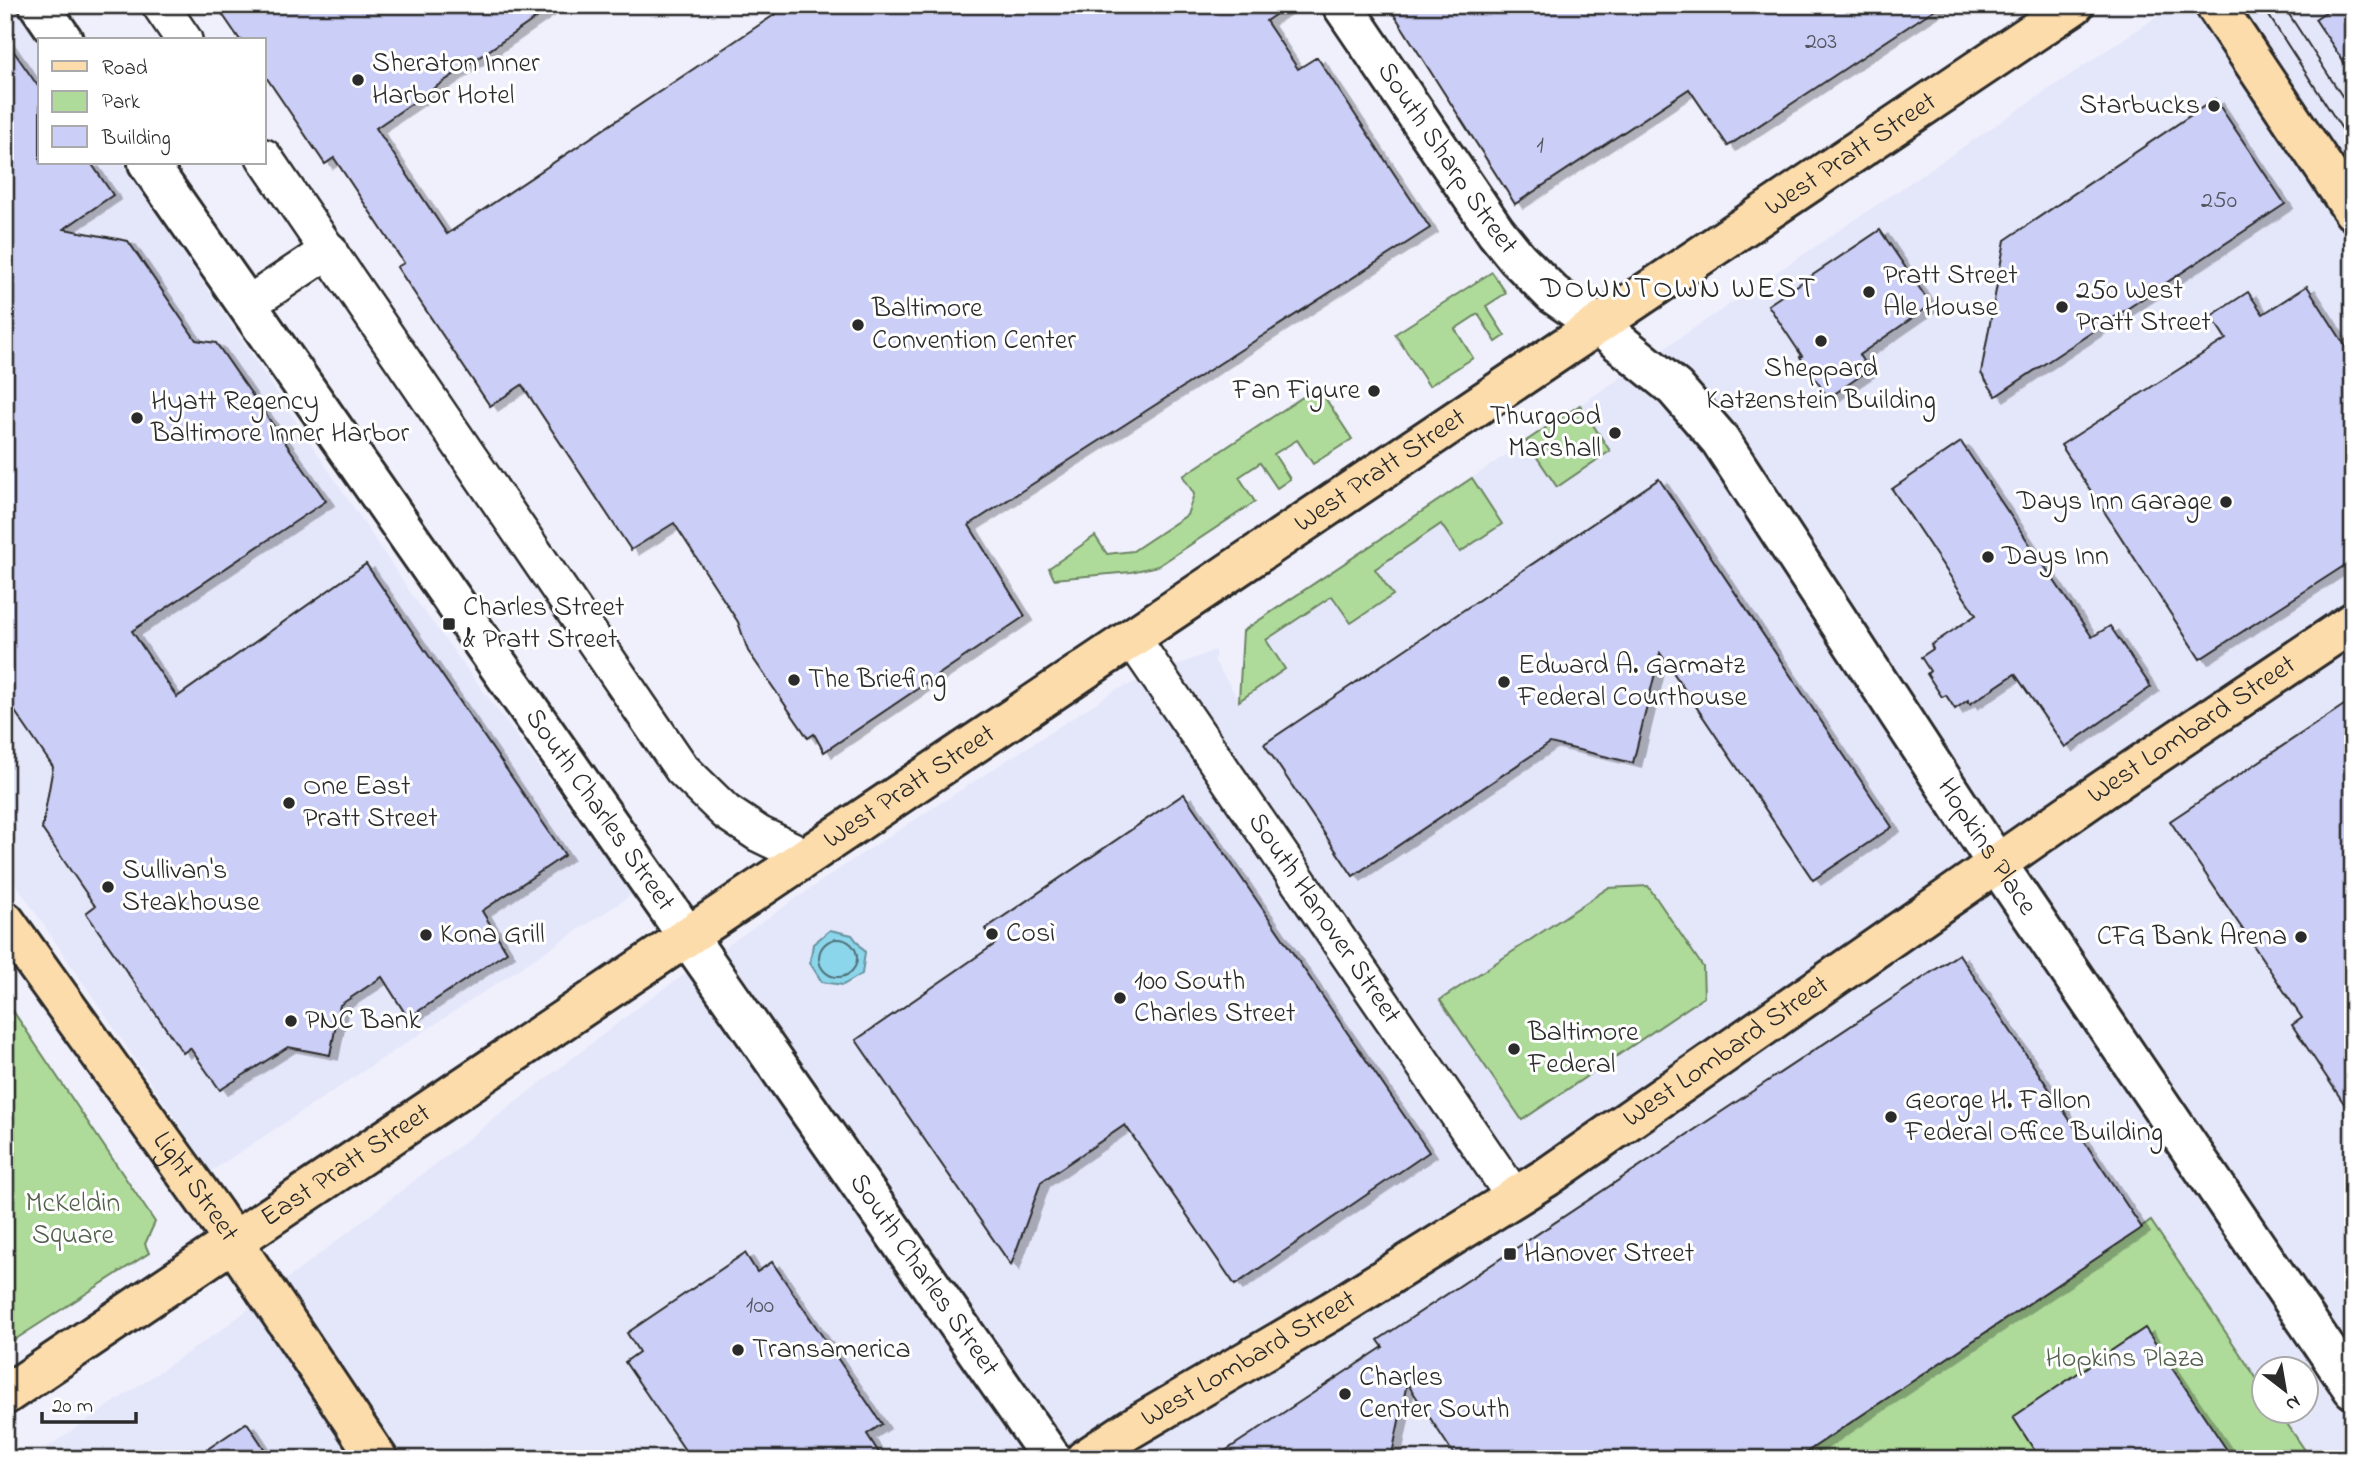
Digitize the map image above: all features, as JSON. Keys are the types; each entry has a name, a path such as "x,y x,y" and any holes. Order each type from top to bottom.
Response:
{"main road":[{"path":"38,5 62,38"},
{"name":"South Sharp Street","path":"1342,5 1496,232 1553,294 1598,325"},
{"name":"West Pratt Street","path":"687,937 2074,5"},
{"path":"2215,5 2353,211"},
{"name":"South Charles Street","path":"149,164 1052,1459"},
{"name":"Hopkins Place","path":"1598,325 1675,388 1720,440 1997,864 2353,1389"},
{"name":"West Lombard Street","path":"1085,1459 1129,1429 1332,1311 1515,1198 1997,864 2353,622"},
{"name":"Light Street","path":"5,920 234,1243 378,1459"},
{"name":"East Pratt Street","path":"5,1395 687,937"}],"street":[{"path":"160,5 183,38"},
{"path":"266,160 682,769 726,813 759,834 807,857"},
{"path":"247,305 329,250"},
{"name":"South Hanover Street","path":"1132,638 1515,1198"}],"shaded area":[{"path":"2174,5 2353,5 2353,1459 30,1459 220,1331 653,996 854,859 1116,690 1215,650 1215,662 1239,700 1266,641 1333,596 1351,623 1375,569 1441,524 1460,552 1501,524 1472,478 1526,441 1557,487 1610,451 1580,405"},
{"path":"20,10 40,38 38,164 124,164 410,592 633,894 211,1171 5,868 5,20"}],"green space":[{"path":"1492,272 1506,293 1486,306 1505,336 1496,342 1478,314 1455,329 1473,358 1429,386 1395,334"},
{"path":"1318,387 1352,439 1313,464 1297,440 1274,454 1290,479 1277,488 1260,463 1239,477 1255,502 1158,566 1131,572 1054,579 1049,568 1095,536 1107,554 1133,551 1187,515 1194,494 1183,476"},
{"path":"1580,405 1610,451 1557,487 1526,441"},
{"path":"1472,478 1502,524 1460,552 1441,524 1375,569 1393,595 1351,623 1332,596 1266,640 1285,669 1239,701 1243,631"},
{"path":"1648,886 1703,967 1704,997 1522,1120 1440,1000 1608,888"},
{"name":"McKeldin Square","path":"5,999 155,1222 145,1244 149,1253 5,1346"},
{"name":"Hopkins Plaza","path":"2151,1221 2250,1369 2250,1426 2289,1426 2311,1459 1796,1459"}],"water":[{"path":"830,930 852,935 865,952 862,974 843,985 822,982 810,963 813,944"}],"building":[{"name":"Baltimore Convention Center","path":"216,5 555,5 376,128 447,234 789,5 1289,5 1266,21 1298,69 1317,57 1430,228 969,525 1025,616 824,752 814,734 808,738 748,651 738,622 674,523 631,550 522,385 490,406 397,267 404,263 334,158 325,164 266,77 266,38 239,38"},
{"path":"1388,5 1941,5 1728,146 1689,89 1515,204"},
{"path":"2336,5 2353,5 2353,76 2315,19"},
{"path":"5,39 38,86 38,164 92,164 113,195 64,229 128,241 196,340 216,343 326,501 132,631 152,661 177,697 366,564 565,855 482,911 507,952 408,1018 382,977 340,1005 330,1055 288,1047 220,1090 190,1048 183,1053 86,913 95,906 42,829 53,767 5,697"},
{"name":"250 West Pratt Street","path":"2215,99 2285,204 1996,396 1981,373 2005,240"},
{"name":"Pratt Street Ale House","path":"1880,230 1931,305 1859,355 1869,370 1830,397 1800,357 1802,356 1768,305"},
{"name":"Days Inn Garage","path":"2307,286 2353,358 2353,560 2200,659 2061,445 2226,339 2211,316 2248,292 2263,314"},
{"name":"Days Inn","path":"1961,442 2092,637 2110,626 2151,687 2065,747 2015,674 1970,704 1968,700 1955,709 1946,695 1942,697 1927,674 1930,671 1921,657 1933,649 1931,645 1976,615 1892,489"},
{"name":"Edward A. Garmatz Federal Courthouse","path":"1659,479 1892,827 1813,880 1660,653 1633,763 1550,743 1353,876 1264,744"},
{"name":"CFG Bank Arena","path":"2353,699 2353,1117 2292,1025 2302,1018 2170,821"},
{"name":"100 South Charles Street","path":"1184,794 1429,1152 1235,1285 1125,1125 1041,1182 1011,1265 856,1040 995,944 985,929"},
{"name":"George H. Fallon Federal Office Building","path":"1959,954 2142,1228 1796,1459 1457,1459 1407,1383 1391,1459 1213,1459 1383,1347 1378,1340"},
{"name":"Transamerica","path":"745,1253 757,1272 772,1262 882,1424 867,1434 883,1459 691,1459 625,1362 639,1352 627,1333"},
{"path":"2145,1328 2233,1459 2040,1459 2013,1417"},
{"path":"246,1423 271,1459 193,1459"}],"tram line":[{"path":"2262,5 2353,146"},
{"path":"2283,5 2353,113"}],"place":[{"name":"Sheraton Inner Harbor Hotel","path":"358,80"},
{"name":"Starbucks","path":"2214,106"},
{"name":"Pratt Street Ale House","path":"1869,292"},
{"name":"250 West Pratt Street","path":"2062,307"},
{"name":"Baltimore Convention Center","path":"858,325"},
{"name":"Sheppard Katzenstein Building","path":"1821,341"},
{"name":"Fan Figure","path":"1374,391"},
{"name":"Hyatt Regency Baltimore Inner Harbor","path":"137,418"},
{"name":"Thurgood Marshall","path":"1615,433"},
{"name":"Days Inn Garage","path":"2226,502"},
{"name":"Days Inn","path":"1988,557"},
{"name":"Charles Street & Pratt Street","path":"449,624"},
{"name":"The Briefing","path":"794,680"},
{"name":"Edward A. Garmatz Federal Courthouse","path":"1504,682"},
{"name":"One East Pratt Street","path":"289,803"},
{"name":"Sullivan's Steakhouse","path":"108,887"},
{"name":"Così","path":"992,934"},
{"name":"Kona Grill","path":"426,935"},
{"name":"CFG Bank Arena","path":"2301,937"},
{"name":"100 South Charles Street","path":"1120,998"},
{"name":"PNC Bank","path":"291,1021"},
{"name":"Baltimore Federal","path":"1514,1049"},
{"name":"George H. Fallon Federal Office Building","path":"1891,1117"},
{"name":"Hanover Street","path":"1510,1254"},
{"name":"Transamerica","path":"738,1350"},
{"name":"Charles Center South","path":"1345,1394"}],"district":[{"name":"DOWNTOWN WEST","path":"1679,290"}]}
